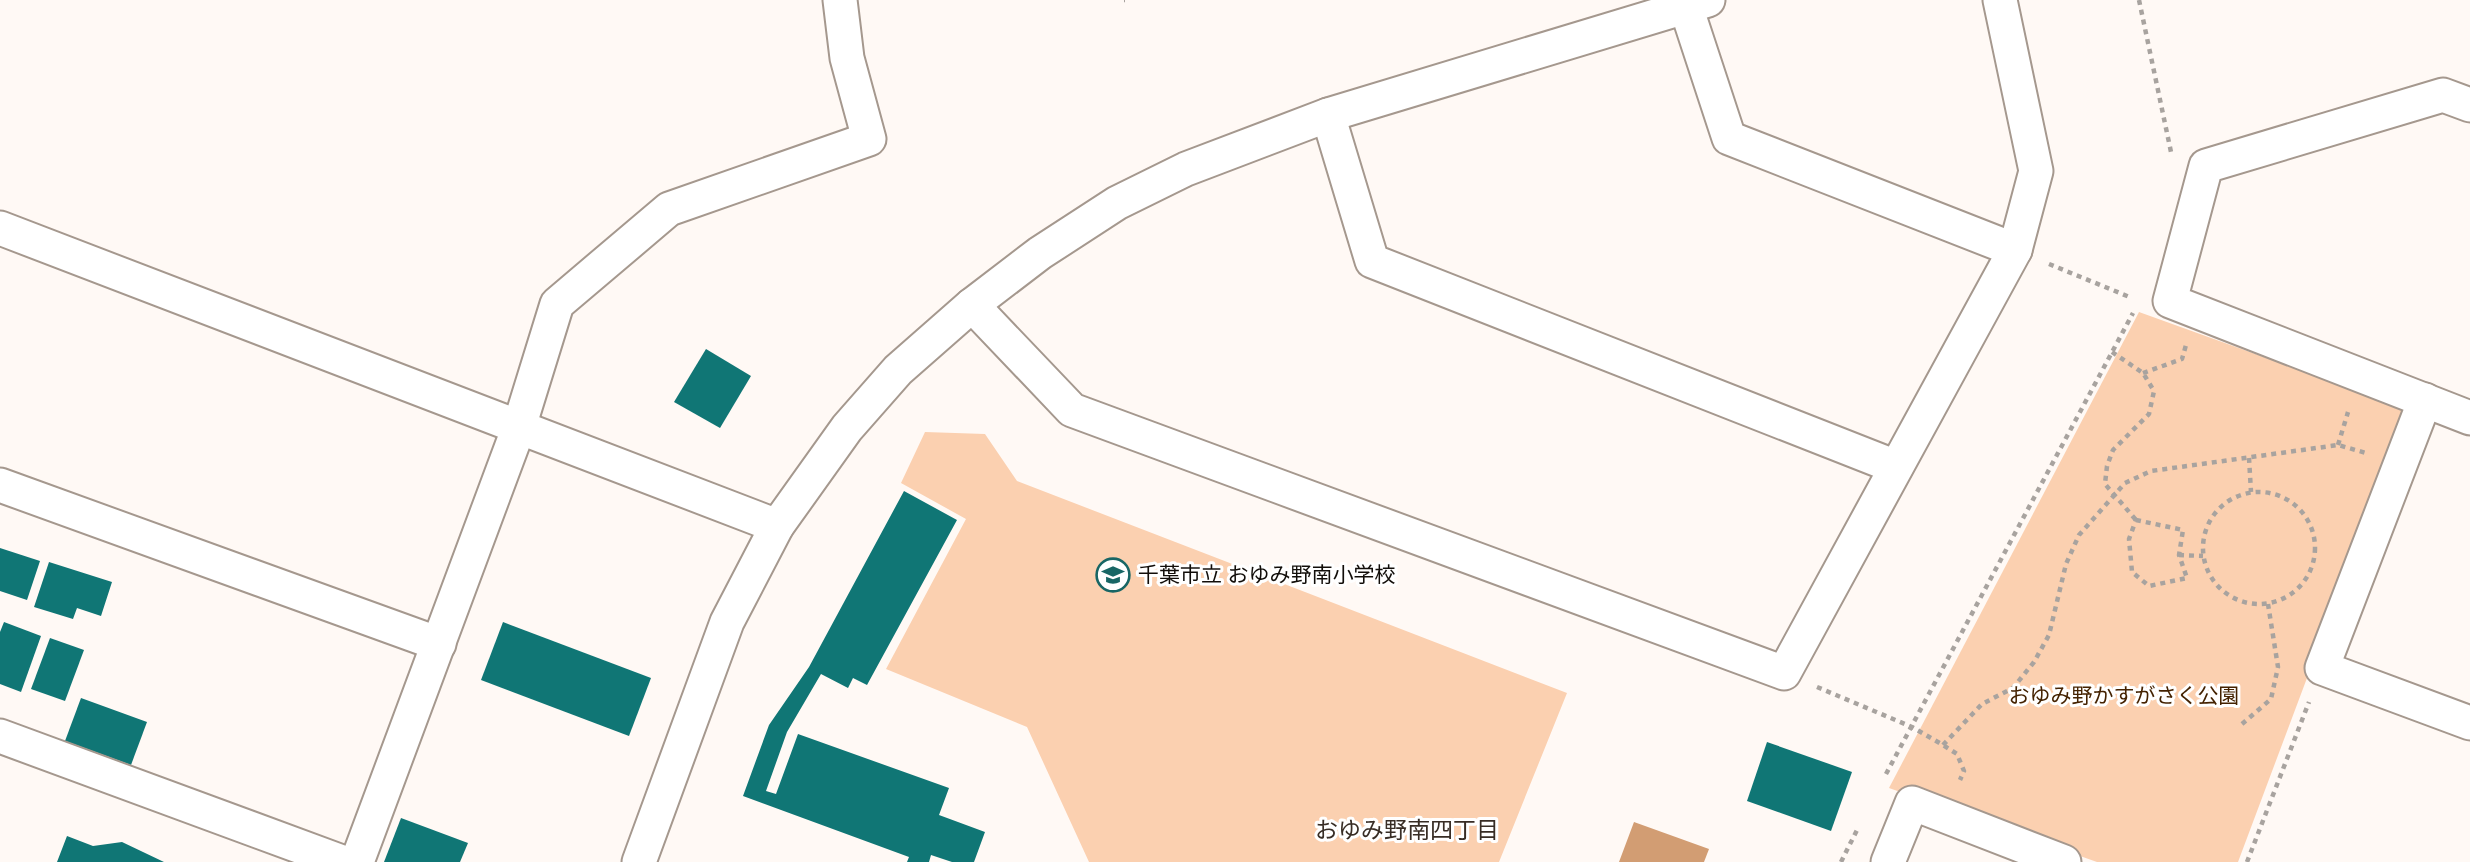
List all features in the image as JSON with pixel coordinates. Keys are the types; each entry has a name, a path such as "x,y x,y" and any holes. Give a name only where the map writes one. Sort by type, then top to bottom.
{"street":[{"path":"357,862 519,426 557,304 669,209 869,139 847,58 841,0"},
{"path":"972,305 1072,410 1784,673 2015,250 2036,171 2000,0"},
{"path":"639,862 727,622 777,526 848,428 898,370 972,305 1040,253 1116,203 1186,169 1328,116 1697,3 1729,138 2015,250"},
{"path":"2470,105 2443,95 2206,166 2170,301 2470,418"},
{"path":"1328,116 1373,261 1896,467"},
{"path":"0,228 777,526"},
{"path":"2425,400 2322,668 2470,723"},
{"path":"0,485 439,644"},
{"path":"0,736 342,862"},
{"path":"1888,862 1912,803 2064,862"}],"path":[{"path":"2139,0 2172,151 2169,165"},
{"path":"2015,250 2139,301"},
{"path":"1881,785 2134,311"},
{"path":"2143,373 2182,359 2196,311"},
{"path":"2112,352 2143,373 2154,391 2149,414 2113,450 2107,466 2105,484 2136,520 2183,530 2179,555 2187,578 2149,586 2132,572 2129,539 2136,520"},
{"path":"1943,745 1982,704 2013,688 2034,662 2049,635 2066,564 2079,535 2125,483 2151,471 2338,445 2400,464"},
{"path":"2249,458 2251,492"},
{"path":"2251,492 2267,492 2284,497 2297,506 2308,519 2314,534 2316,553 2311,571 2301,587 2286,598 2268,604 2250,604 2233,598 2219,588 2208,573 2203,556 2203,539 2208,522 2219,507 2234,497 2251,492"},
{"path":"2179,555 2203,556"},
{"path":"2242,724 2271,699 2278,667 2268,604"},
{"path":"2248,862 2322,668"},
{"path":"1784,673 1912,727 1957,754 1964,771 1948,817"},
{"path":"1841,862 1862,820"}],"green space":[{"name":"おゆみ野かすがさく公園","path":"2139,312 2408,409 2238,862 2097,862 1889,788"},
{"path":"925,432 985,434 1017,481 1567,693 1499,862 1089,862 1027,727 886,669 966,519 901,483"}],"shaded area":[{"path":"1634,822 1709,849 1704,862 1619,862"}],"building":[{"path":"706,349 751,376 720,428 674,402"},
{"path":"904,491 957,520 867,685 853,678 848,688 821,674 787,732 766,791 776,794 798,734 949,788 939,815 985,832 974,862 952,862 931,855 929,862 907,862 909,857 743,796 769,725 809,667"},
{"path":"0,548 40,561 27,600 0,591"},
{"path":"49,562 112,582 101,616 77,608 73,619 34,607"},
{"path":"4,622 41,636 21,692 0,684 0,632"},
{"path":"503,622 651,678 629,736 481,680"},
{"path":"50,638 84,650 65,701 31,689"},
{"path":"81,698 147,722 131,765 65,741"},
{"path":"1767,742 1852,772 1831,831 1747,801"},
{"path":"401,818 468,843 460,862 384,862"},
{"path":"67,836 93,846 122,842 164,862 57,862"}],"place":[{"name":"千葉市立 おゆみ野南小学校","path":"1113,575"}],"district":[{"name":"おゆみ野南四丁目","path":"1407,830"}]}
